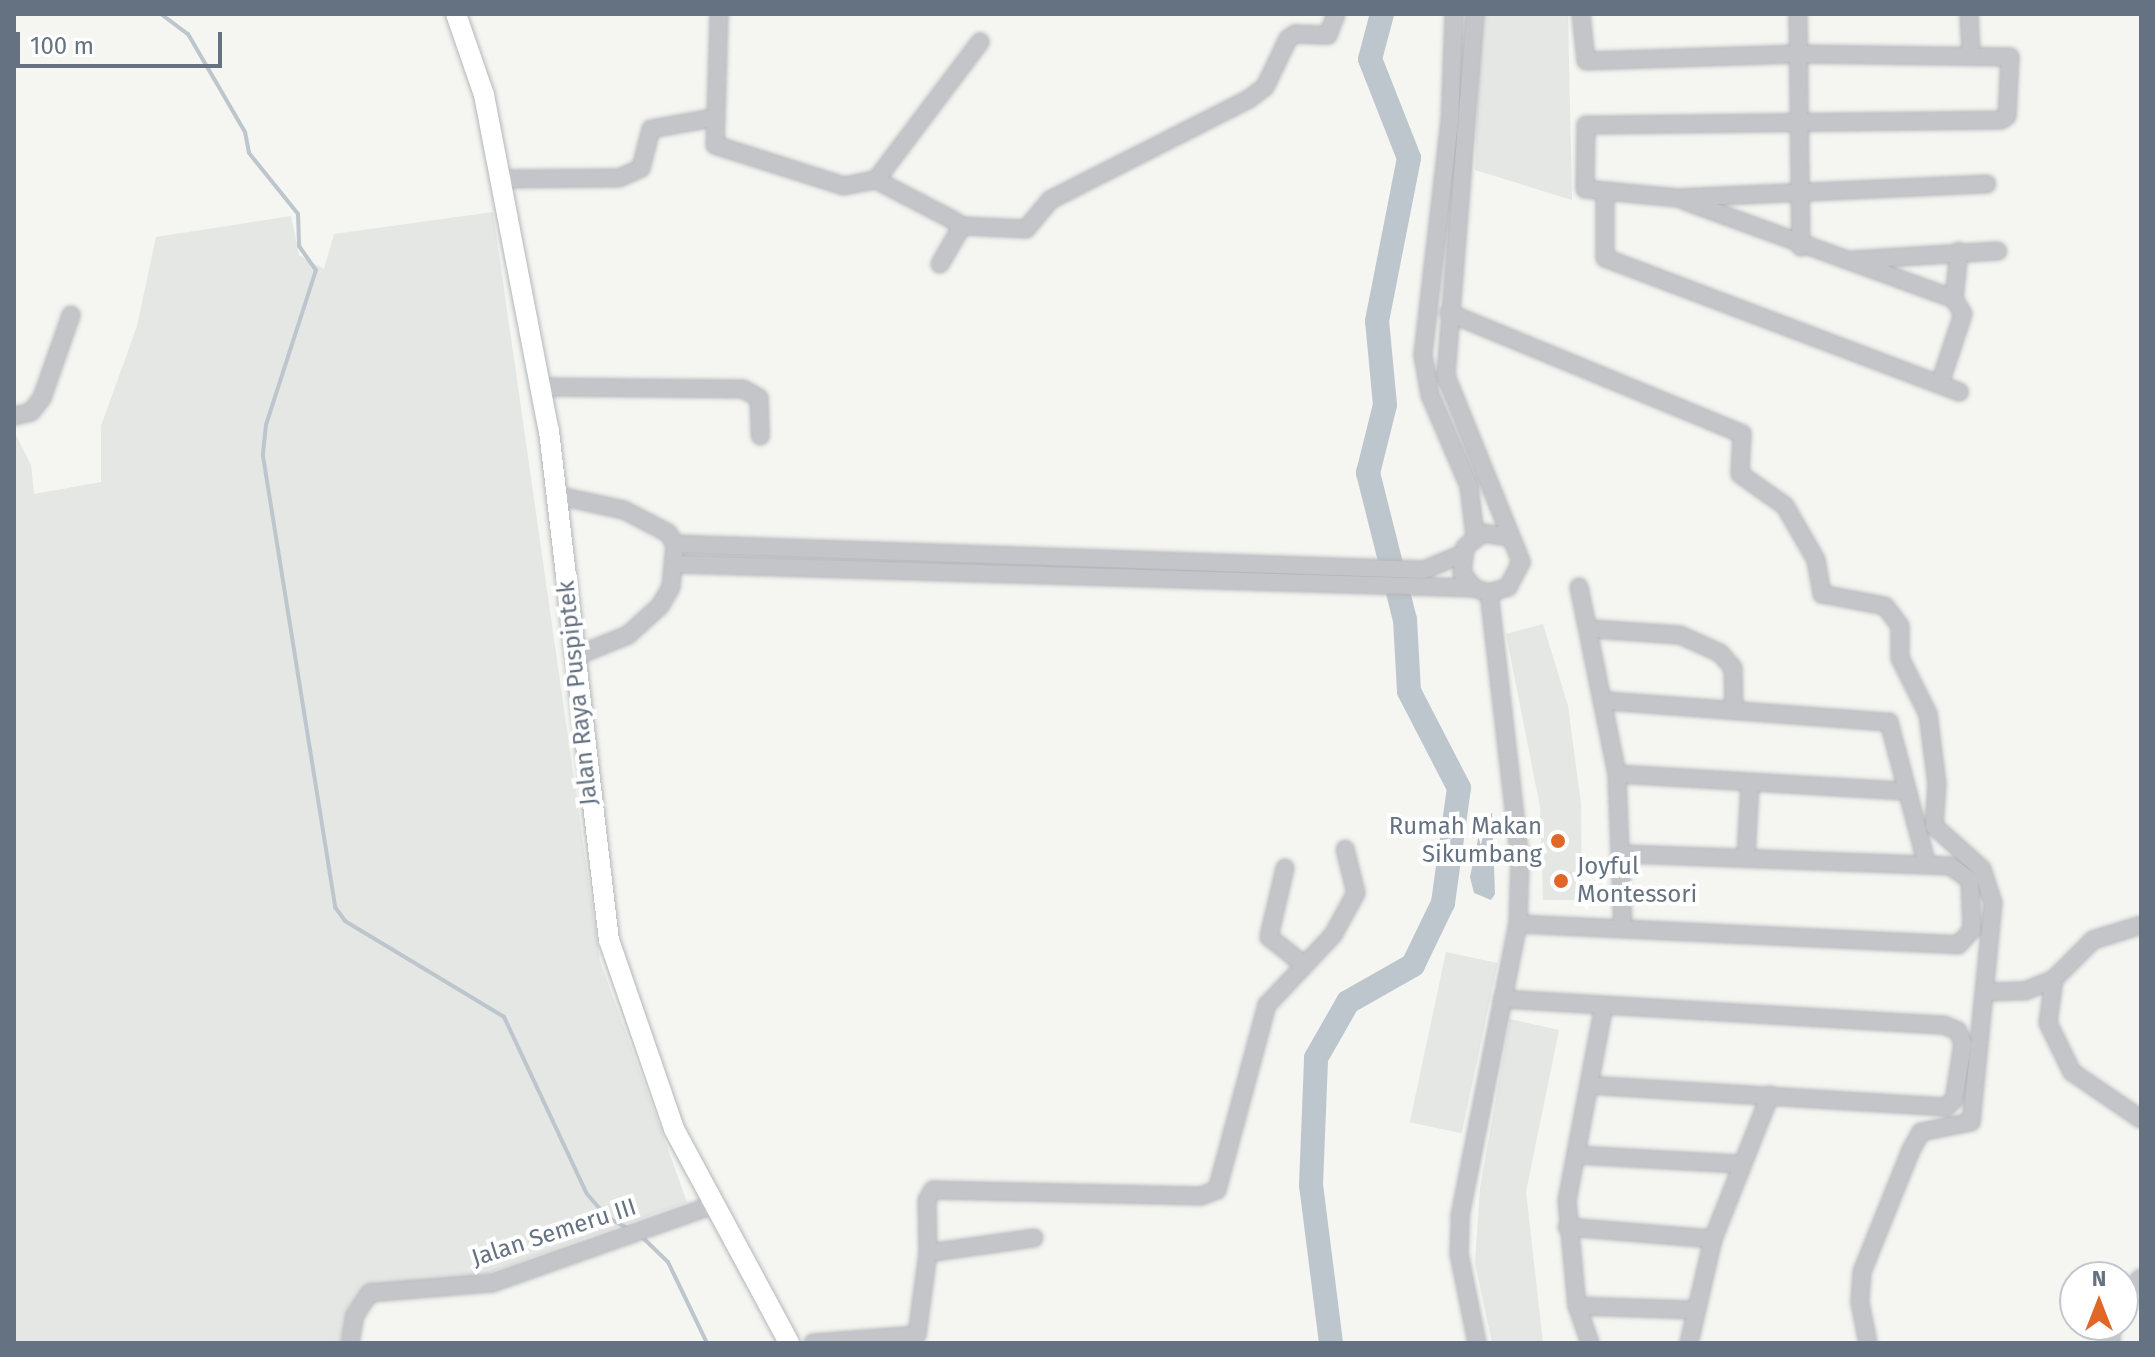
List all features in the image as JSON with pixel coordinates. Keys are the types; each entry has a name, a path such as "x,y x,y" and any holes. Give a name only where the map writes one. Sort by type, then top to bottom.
{"main road":[{"name":"Jalan Raya Puspiptek","path":"456,14 484,95 541,387 609,940 674,1129 711,1206 789,1343"}],"street":[{"path":"719,14 722,55 712,118 712,140 721,148 844,186 876,180 962,226 1026,229 1050,200 1249,99 1265,87 1288,39 1297,33 1328,35 1336,14"},
{"path":"675,544 1424,570 1462,554 1475,536 1469,486 1430,395 1423,355 1452,77 1454,14"},
{"path":"675,564 1482,590 1508,587 1520,572 1519,552 1507,537 1446,376 1449,313 1473,76 1475,14"},
{"path":"1581,14 1586,61 1799,54 2010,54 2006,118 1586,125 1584,187 1605,192 1678,198 1987,184"},
{"path":"1798,14 1804,191 1801,247"},
{"path":"1969,14 1971,52"},
{"path":"876,180 980,42"},
{"path":"1452,77 1473,76"},
{"path":"502,179 619,178 641,168 651,129 712,118"},
{"path":"1605,192 1605,258 1959,392"},
{"path":"1678,198 1801,247 1848,260 1954,299"},
{"path":"940,264 962,226"},
{"path":"1940,383 1963,314 1954,299 1959,251"},
{"path":"1848,260 1998,251"},
{"path":"1449,313 1742,434 1740,474 1785,506 1816,560 1822,594 1885,606 1900,626 1900,658 1928,714 1937,784 1934,826 1982,869 1993,903 1987,992 1971,1122 1921,1132 1874,1236 1860,1303 1868,1343"},
{"path":"14,416 31,412 42,398 71,315"},
{"path":"541,387 743,389 759,398 760,436"},
{"path":"555,495 624,510 668,533 675,544 671,587 646,620 611,643 576,656"},
{"path":"1475,536 1507,537"},
{"path":"1462,554 1462,573 1482,590 1517,791 1518,924 1460,1216 1459,1254 1477,1343"},
{"path":"1579,587 1592,629 1607,701 1617,774 1623,928"},
{"path":"1592,629 1680,635 1720,653 1733,668 1734,709"},
{"path":"1607,701 1889,722 1926,861"},
{"path":"1617,774 1905,791"},
{"path":"1746,857 1750,782"},
{"path":"813,1343 916,1339 928,1253 927,1200 936,1189 1215,1192 1241,1114 1262,1016 1277,989 1333,935 1356,893 1345,849"},
{"path":"1518,924 1963,944 1975,916 1970,880 1950,866 1926,861 1620,854"},
{"path":"1285,868 1269,937 1303,964"},
{"path":"1987,992 2025,991 2054,979 2093,940 2141,925"},
{"path":"2054,979 2048,1023 2072,1072 2141,1119"},
{"path":"1502,999 1944,1025 1962,1039 1954,1100 1946,1107 1590,1085"},
{"path":"1590,1343 1577,1306 1567,1227 1576,1155 1604,1005"},
{"path":"1689,1343 1713,1239 1738,1164 1770,1095"},
{"path":"1576,1155 1738,1164"},
{"name":"Jalan Semeru III","path":"350,1343 355,1315 370,1293 492,1283 711,1206"},
{"path":"1567,1227 1713,1239"},
{"path":"928,1253 1034,1238"},
{"path":"1577,1306 1695,1310"}],"shaded area":[{"path":"1481,14 1568,14 1572,200 1475,170"},
{"path":"493,212 600,961 687,1202 466,1281 372,1290 349,1306 340,1343 14,1343 14,431 31,465 34,494 101,482 101,426 137,326 156,237 291,216 299,255 324,269 334,234"},
{"path":"1543,624 1568,706 1581,804 1582,900 1543,900 1540,807 1506,634"},
{"path":"1492,813 1495,894 1491,900 1474,893 1470,877 1483,815"},
{"path":"1446,952 1498,963 1462,1133 1410,1122"},
{"path":"1510,1019 1559,1030 1526,1192 1543,1343 1492,1343 1475,1263 1480,1188"}],"waterway":[{"path":"161,14 188,34 245,132 249,153 298,214 299,246 316,270 266,425 263,456 335,907 345,921 504,1017 587,1194 607,1217 629,1229"},
{"path":"1331,1343 1311,1185 1316,1058 1348,1002 1413,965 1443,903 1459,788 1409,691 1405,620 1368,473 1385,405 1377,321 1409,158 1370,59 1382,14"},
{"path":"640,1235 668,1262 707,1343"}],"place":[{"name":"Rumah Makan Sikumbang","path":"1558,841"},
{"name":"Joyful Montessori","path":"1561,881"}]}
